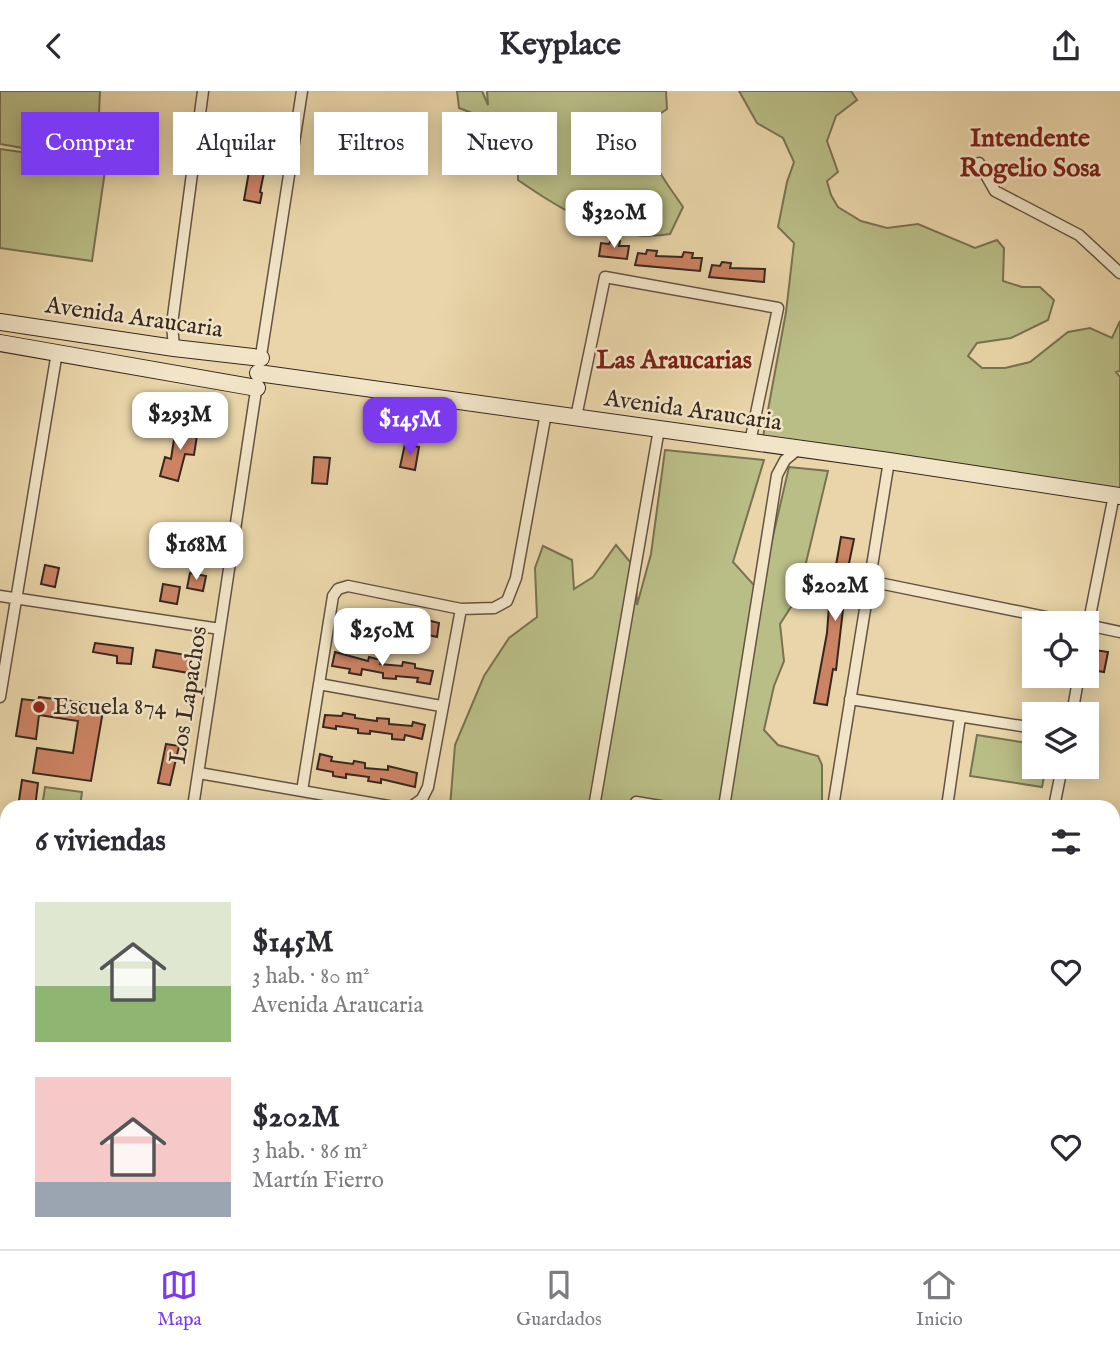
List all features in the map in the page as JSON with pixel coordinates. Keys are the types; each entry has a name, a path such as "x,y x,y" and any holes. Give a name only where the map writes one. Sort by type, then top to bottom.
{"main road":[{"name":"Avenida Araucaria","path":"0,322 174,348 259,373"},
{"name":"Avenida Araucaria","path":"0,343 57,352 259,373 889,461 1117,496"}],"street":[{"path":"174,348 172,324 203,91"},
{"name":"Los Lapachos","path":"195,800 302,91"},
{"path":"979,163 995,191 1079,235 1120,273"},
{"path":"576,417 605,277 778,308 750,442"},
{"path":"0,697 57,352"},
{"path":"302,791 318,684 334,596 338,589 348,586 461,609 494,608 507,601 516,578 546,413"},
{"path":"595,800 659,429"},
{"path":"725,800 777,475 785,460 797,450"},
{"path":"833,800 889,461"},
{"path":"1091,611 1117,496"},
{"path":"869,581 1022,612"},
{"path":"0,596 220,629"},
{"path":"421,800 428,787 461,609"},
{"path":"1099,629 1120,632"},
{"path":"318,684 441,706"},
{"path":"850,699 1022,727"},
{"path":"948,800 960,717"},
{"path":"199,773 354,800"},
{"path":"1055,800 1060,779"}],"green space":[{"path":"0,91 100,91 99,112 21,112 21,148 0,144"},
{"path":"457,91 482,91 488,105 487,91 666,91 667,109 661,113 571,112 571,175 661,174 683,207 670,234 630,234 590,222 518,180 518,175 557,175 557,112 469,112 459,108"},
{"path":"739,91 851,91 857,100 836,116 827,141 838,172 827,181 838,207 861,221 887,228 918,224 975,248 997,240 1004,248 1003,281 1022,287 1040,287 1054,300 1048,320 1011,338 977,343 968,356 982,368 1005,368 1030,362 1068,332 1090,328 1112,338 1120,321 1120,371 1116,372 1120,377 1120,490 763,437 786,312 794,243 778,227 794,162 783,138 757,123"},
{"path":"0,149 21,152 21,175 104,175 92,261 0,248"},
{"path":"665,450 764,460 733,562 760,592 789,467 828,471 798,596 780,624 784,661 774,686 764,730 778,745 818,756 822,765 822,800 451,800 455,745 484,676 509,638 537,617 535,568 543,546 572,560 574,589 593,577 616,545 636,569 637,605 651,554"},
{"path":"977,735 1022,742 1022,779 1044,779 1042,787 970,776"},
{"path":"45,787 82,792 81,800 43,800"}],"building":[{"path":"248,175 264,175 260,203 244,200"},
{"path":"611,240 620,241 619,246 629,246 627,259 599,256 601,243 609,244"},
{"path":"647,250 657,251 656,256 682,257 684,252 693,253 692,258 702,258 700,271 635,265 638,253 646,254"},
{"path":"722,262 731,263 730,268 765,269 764,282 709,277 712,265 720,266"},
{"path":"155,395 172,398 167,421 150,418"},
{"path":"176,426 198,429 194,455 185,454 178,481 160,476 165,457 171,459"},
{"path":"405,444 419,447 415,470 400,467"},
{"path":"314,457 330,458 327,484 312,483"},
{"path":"841,537 854,539 847,573 851,574 847,602 844,601 836,670 833,669 827,705 814,703 827,633 829,606 833,606"},
{"path":"45,565 59,568 55,587 41,584"},
{"path":"190,573 206,576 203,591 187,588"},
{"path":"163,584 180,587 177,604 160,601"},
{"path":"358,610 371,612 370,617 392,619 393,616 405,618 404,621 426,624 427,620 439,623 437,637 420,633 420,637 408,635 408,631 386,627 385,631 351,623 351,627 338,625 341,611 358,614"},
{"path":"95,643 133,648 131,664 117,663 117,656 93,652"},
{"path":"156,650 192,656 189,673 153,667"},
{"path":"1099,651 1108,652 1104,672 1099,671"},
{"path":"335,652 368,661 369,657 381,660 380,664 415,664 415,668 433,671 430,684 417,682 418,678 383,678 383,673 362,669 361,675 349,673 350,669 332,666"},
{"path":"39,697 104,705 91,781 33,773 37,748 73,753 78,721 39,715 36,739 16,736 22,699 38,701"},
{"path":"343,713 355,715 355,718 377,721 377,718 389,719 389,724 412,726 413,722 425,725 422,739 405,735 404,740 392,739 392,734 370,731 370,734 358,733 358,729 323,727 325,715 342,716"},
{"path":"166,744 179,746 170,785 158,783"},
{"path":"320,754 332,757 331,761 365,763 365,768 388,770 388,766 417,773 415,787 381,779 381,783 368,781 369,777 346,774 346,778 333,776 333,772 317,769"},
{"path":"22,780 38,783 36,800 19,800"}],"place":[{"name":"Escuela 874","path":"39,707"}],"district":[{"name":"Intendente Rogelio Sosa","path":"1030,152"},
{"name":"Las Araucarias","path":"674,360"}]}
